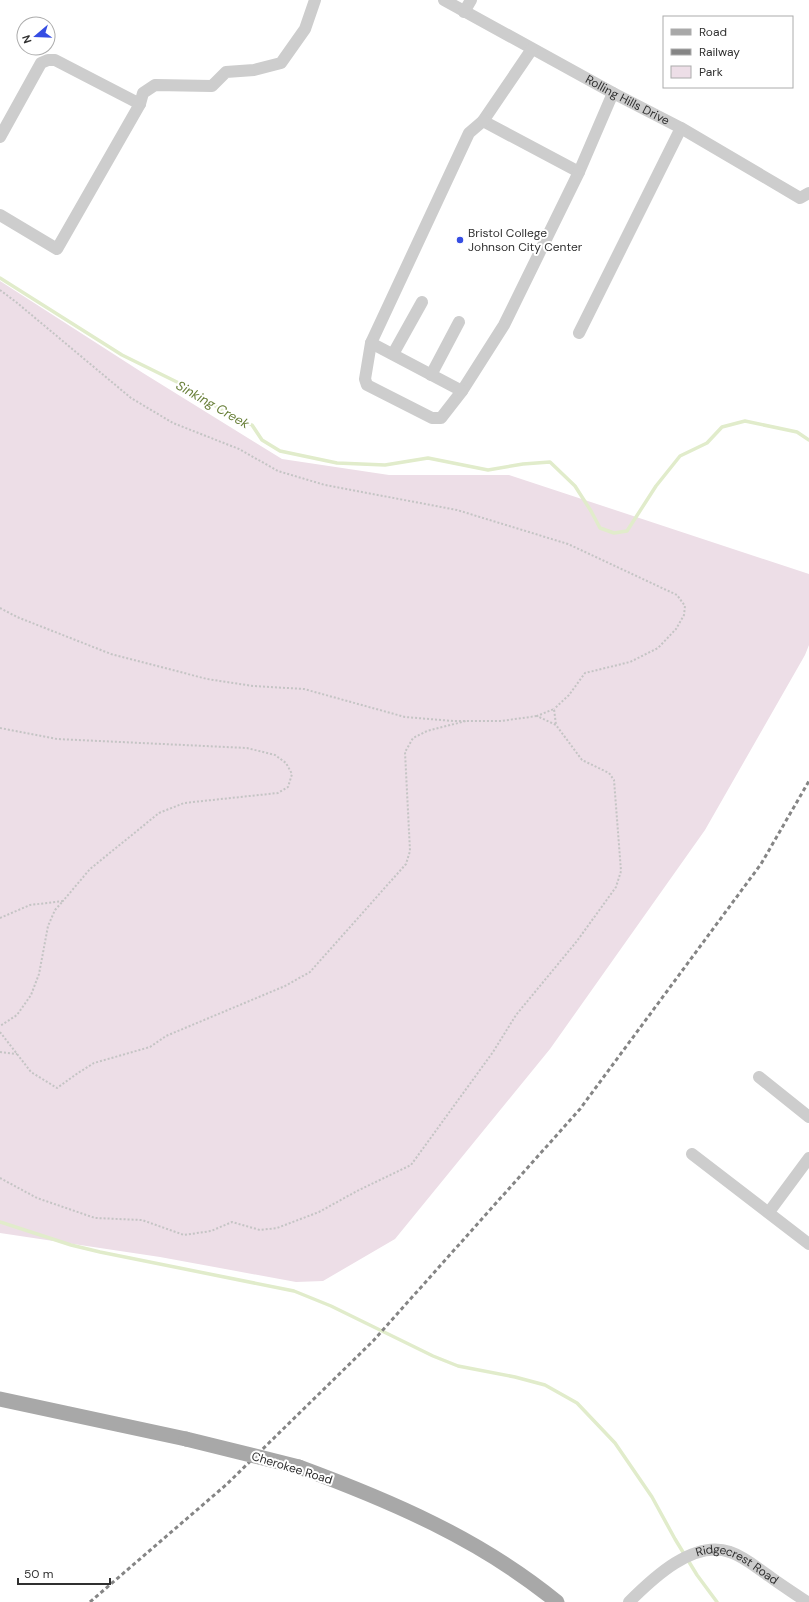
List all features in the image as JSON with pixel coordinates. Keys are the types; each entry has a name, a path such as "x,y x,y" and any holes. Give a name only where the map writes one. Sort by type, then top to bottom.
{"main road":[{"name":"Cherokee Road","path":"0,1399 186,1440 299,1467 358,1489 441,1527 513,1568 557,1602"}],"street":[{"path":"0,215 57,249 140,104 143,93 155,85 212,86 226,72 254,70 281,63 305,29 315,0"},
{"name":"Rolling Hills Drive","path":"444,0 613,93 681,128 800,198 809,193"},
{"path":"464,12 471,0"},
{"path":"532,48 483,121 469,133 371,343 365,379 367,385 432,418 441,418 462,391 504,325 579,172 613,93"},
{"path":"0,137 40,63 48,60 55,60 140,104"},
{"path":"483,121 579,172"},
{"path":"579,333 681,128"},
{"path":"393,354 422,302"},
{"path":"431,375 459,322"},
{"path":"371,343 462,391"},
{"path":"759,1077 809,1117"},
{"path":"692,1154 809,1244"},
{"path":"769,1212 809,1158"},
{"name":"Ridgecrest Road","path":"629,1602 651,1582 672,1566 693,1554 717,1549 731,1552 745,1559 807,1602"}],"path":[{"path":"0,290 131,398 173,423 239,449 278,471 325,485 457,510 568,544 677,595 685,606 684,616 676,629 658,648 630,662 585,673 569,695 554,709 538,716 501,721 466,721 405,717 304,689 253,686 207,680 111,654 17,617 0,608"},
{"path":"554,709 556,725"},
{"path":"0,1178 37,1198 95,1218 142,1220 184,1235 211,1230 232,1222 260,1230 277,1228 319,1212 357,1191 411,1165 493,1052 516,1015 577,940 616,887 621,871 614,780 609,773 582,760 556,725 538,716"},
{"path":"0,1032 31,1072 58,1088 94,1063 150,1047 166,1036 285,986 310,972 406,864 410,851 405,752 413,738 427,731 466,721"},
{"path":"0,728 57,739 247,748 275,755 286,763 292,774 288,787 278,793 184,803 159,813 90,869 56,910 48,926 39,974 32,995 17,1015 0,1026"},
{"path":"0,918 30,906 63,901"},
{"path":"0,1052 17,1054"}],"green space":[{"path":"0,281 143,373 282,459 389,475 509,475 809,574 809,645 805,655 705,830 550,1049 395,1239 323,1281 296,1282 160,1257 0,1233"}],"waterway":[{"name":"Sinking Creek","path":"0,278 122,355 183,385 231,416 252,425 262,440 280,451 337,463 385,465 428,458 488,470 523,464 550,462 575,486 600,528 614,533 627,531 656,486 680,456 707,443 722,427 745,421 797,432 809,440"},
{"path":"0,1222 71,1245 100,1252 294,1291 331,1306 433,1356 458,1366 515,1377 545,1385 577,1403 615,1443 652,1497 697,1575 717,1602"}],"railway":[{"path":"90,1602 227,1484 373,1341 580,1109 761,864 809,781"}],"place":[{"name":"Bristol College Johnson City Center","path":"460,240"}]}
